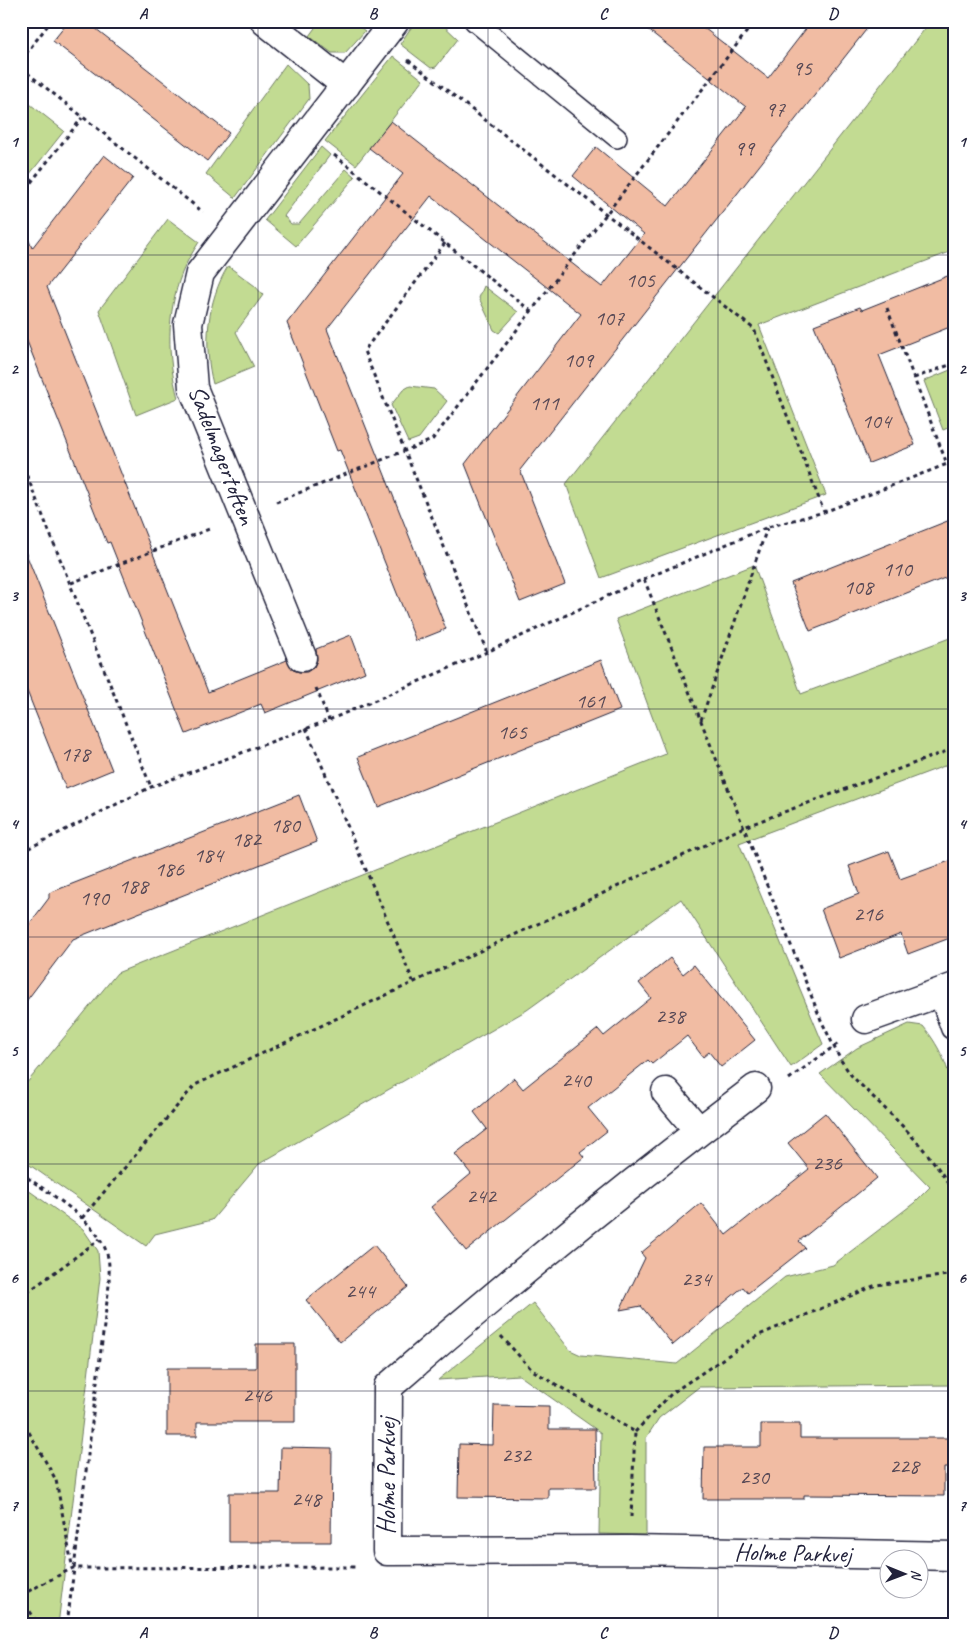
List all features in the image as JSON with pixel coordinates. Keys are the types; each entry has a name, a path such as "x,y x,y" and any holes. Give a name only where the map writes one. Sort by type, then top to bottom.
{"street":[{"path":"265,21 346,85"},
{"name":"Sadelmagertoften","path":"302,657 193,388 188,324 200,274 388,30"},
{"path":"866,1019 946,990"},
{"name":"Holme Parkvej","path":"756,1088 699,1131 476,1310 388,1387 387,1551 630,1550 955,1556"},
{"path":"666,1092 699,1131"}],"lane":[{"path":"474,21 617,138"},
{"path":"946,990 951,1030"}],"path":[{"path":"21,60 51,21"},
{"path":"71,583 432,440 754,21"},
{"path":"388,30 606,214 754,329 824,512"},
{"path":"21,68 82,118 231,233"},
{"path":"21,195 82,118"},
{"path":"308,134 531,312"},
{"path":"445,243 364,351 487,652"},
{"path":"887,308 947,464"},
{"path":"914,378 955,363"},
{"path":"21,461 151,787"},
{"path":"21,852 151,787 306,728 487,652 644,579 768,527 824,512 955,461"},
{"path":"701,721 768,527"},
{"path":"644,579 833,1045 851,1075 931,1159 948,1182 955,1197"},
{"path":"306,728 412,981"},
{"path":"82,1218 195,1085 412,981 744,828 955,748"},
{"path":"756,1088 764,1098 833,1045 870,1029 866,1019"},
{"path":"21,1173 82,1218 100,1239 107,1254 109,1285 67,1625"},
{"path":"21,1297 100,1239"},
{"path":"630,1550 635,1432 672,1393 757,1336 876,1285 955,1274"},
{"path":"476,1310 532,1370 635,1432"},
{"path":"21,1418 56,1480 73,1568"},
{"path":"39,1625 21,1596 73,1568 366,1567 387,1551"}],"green space":[{"path":"320,21 352,21 365,31 345,53 332,53 309,36"},
{"path":"420,21 439,21 458,39 436,67 431,68 400,44 410,29"},
{"path":"931,21 955,21 955,250 759,325 826,495 601,578 566,484"},
{"path":"393,56 423,80 356,165 325,141"},
{"path":"286,64 308,85 309,99 235,198 206,174"},
{"path":"21,97 64,131 21,185"},
{"path":"321,147 330,155 284,216 291,224 299,224 346,169 355,177 296,246 265,220"},
{"path":"168,219 199,242 182,273 173,304 170,351 178,398 136,415 99,310"},
{"path":"228,266 255,286 263,295 236,332 254,367 213,384 208,354 211,308 215,294"},
{"path":"484,286 518,312 499,333 494,330 479,298"},
{"path":"955,368 955,425 943,430 924,381"},
{"path":"410,386 434,389 447,401 419,438 408,442 391,405 403,390"},
{"path":"754,565 801,694 955,636 955,762 739,843 823,1044 791,1067 681,899 527,1010 259,1164 212,1220 155,1234 146,1246 21,1159 21,1090 117,973 666,754 616,619"},
{"path":"909,1024 923,1026 930,1035 945,1062 955,1102 955,1385 699,1387 659,1418 646,1438 646,1535 599,1534 601,1433 519,1375 438,1380 533,1303 570,1350 581,1355 677,1364 785,1277 833,1265 914,1203 930,1187 820,1074 857,1048"},
{"path":"21,1185 83,1229 98,1251 100,1278 58,1625 21,1625"}],"building":[{"path":"69,21 86,21 229,133 207,161 53,41"},
{"path":"637,21 695,21 768,78 812,21 873,21 520,470 565,584 520,602 465,464 581,314 431,196 327,329 446,629 416,641 340,450 337,451 287,323 403,174 369,148 391,121 602,287 644,234 573,176 596,147 668,206 746,107"},
{"path":"104,155 133,178 47,287 208,692 287,660 293,670 307,672 314,667 317,660 316,649 351,635 365,672 265,713 261,704 186,734 110,542 107,543 21,326 21,226 23,226 32,248"},
{"path":"955,273 955,325 879,355 915,445 869,463 814,325 860,307 862,310"},
{"path":"955,518 955,574 810,631 791,583"},
{"path":"21,546 23,546 112,770 66,789 21,676"},
{"path":"601,660 620,710 378,807 358,757"},
{"path":"299,795 317,842 73,939 21,1008 21,935 49,898 49,893"},
{"path":"889,851 900,879 955,859 955,936 908,954 901,934 839,958 821,909 859,894 849,866"},
{"path":"670,958 683,974 694,965 755,1040 721,1067 709,1052 703,1057 687,1036 652,1064 648,1060 588,1108 607,1131 580,1152 584,1157 466,1251 431,1207 471,1174 455,1154 487,1129 474,1112 514,1078 523,1089 598,1029 604,1036 651,998 639,983"},
{"path":"825,1113 877,1178 799,1241 805,1248 748,1293 743,1287 673,1345 641,1306 620,1310 645,1258 641,1253 701,1203 726,1235 809,1169 788,1143"},
{"path":"374,1245 408,1287 340,1342 306,1300"},
{"path":"256,1344 295,1344 295,1422 197,1422 197,1436 167,1436 167,1368 256,1368"},
{"path":"494,1405 549,1406 549,1429 595,1429 596,1488 548,1488 548,1498 458,1497 459,1444 493,1445"},
{"path":"761,1424 800,1424 800,1438 955,1438 955,1467 944,1467 944,1496 804,1495 804,1499 703,1499 704,1447 761,1447"},
{"path":"281,1447 332,1448 331,1542 229,1542 229,1493 280,1493"}]}
